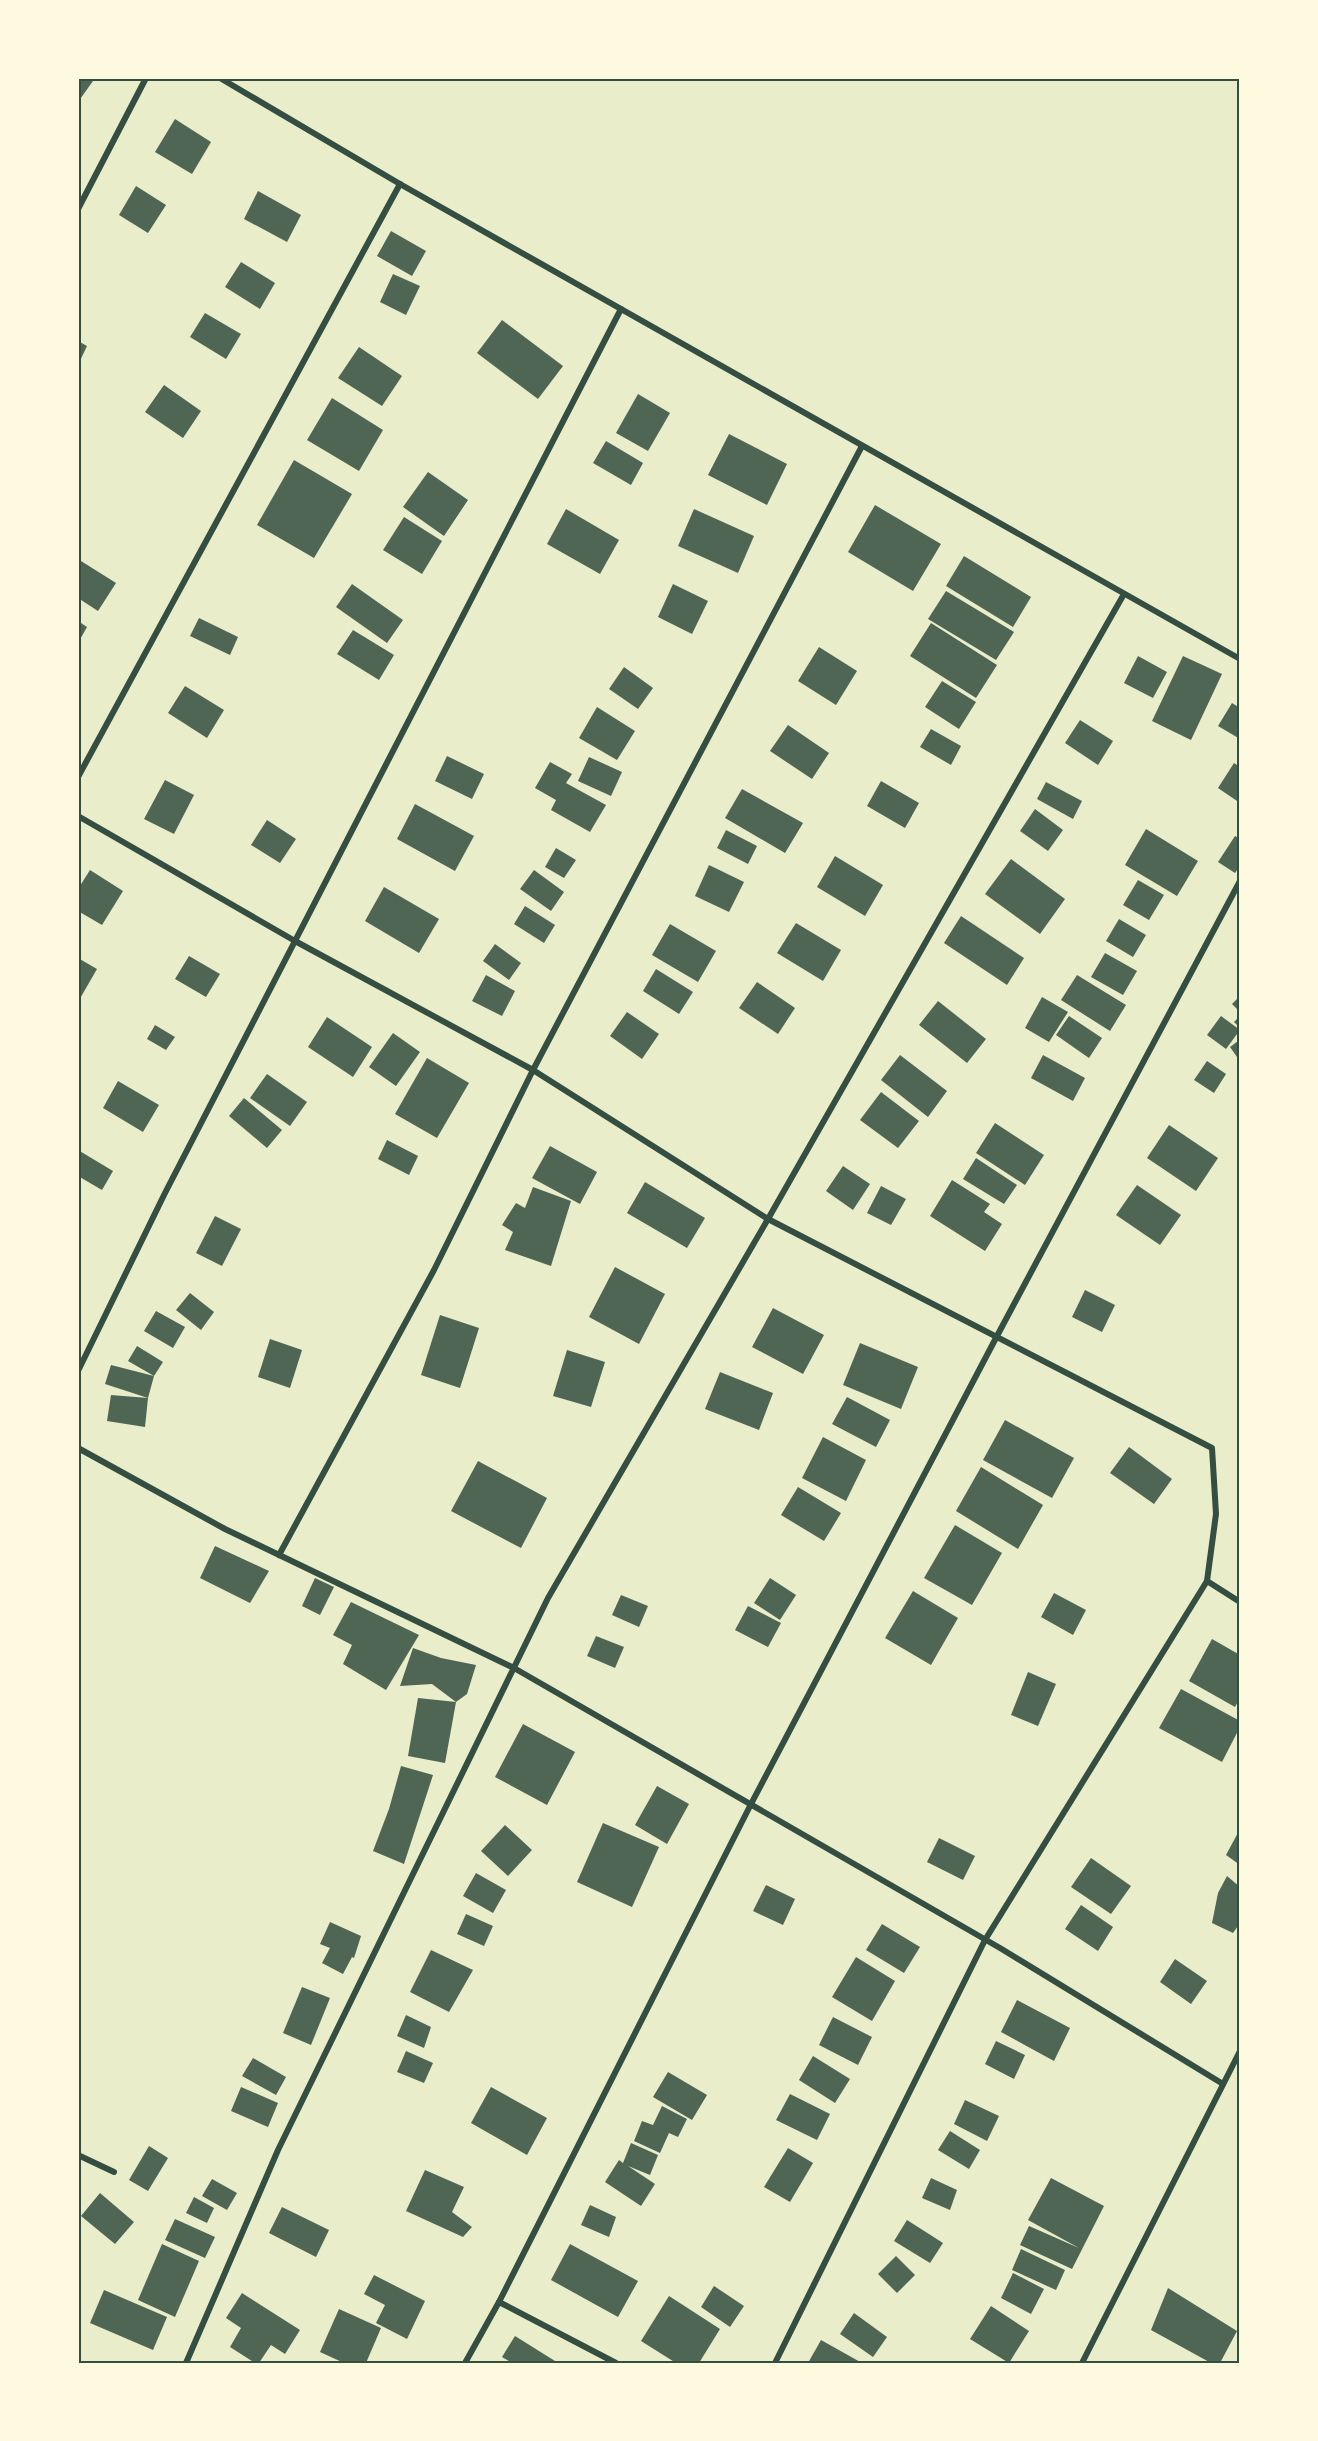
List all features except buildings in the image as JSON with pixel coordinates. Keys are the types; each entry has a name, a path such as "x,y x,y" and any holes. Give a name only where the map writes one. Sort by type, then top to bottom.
{"street":[{"path":"78,209 146,78"},
{"path":"220,78 400,184 1240,659"},
{"path":"78,777 400,184"},
{"path":"78,1371 165,1193 621,309"},
{"path":"279,1555 434,1270 533,1070 862,446"},
{"path":"186,2363 278,2150 554,1587 768,1219 1124,594"},
{"path":"78,816 295,941 533,1070 768,1219 997,1335 1212,1448 1216,1514 1207,1581 985,1940 775,2363"},
{"path":"465,2363 499,2302 750,1806 997,1335 1240,881"},
{"path":"78,1448 225,1529 514,1668 985,1940 1223,2084"},
{"path":"1207,1581 1240,1602"},
{"path":"1082,2363 1240,2051"},
{"path":"78,2155 114,2172"},
{"path":"499,2302 616,2363"}]}
